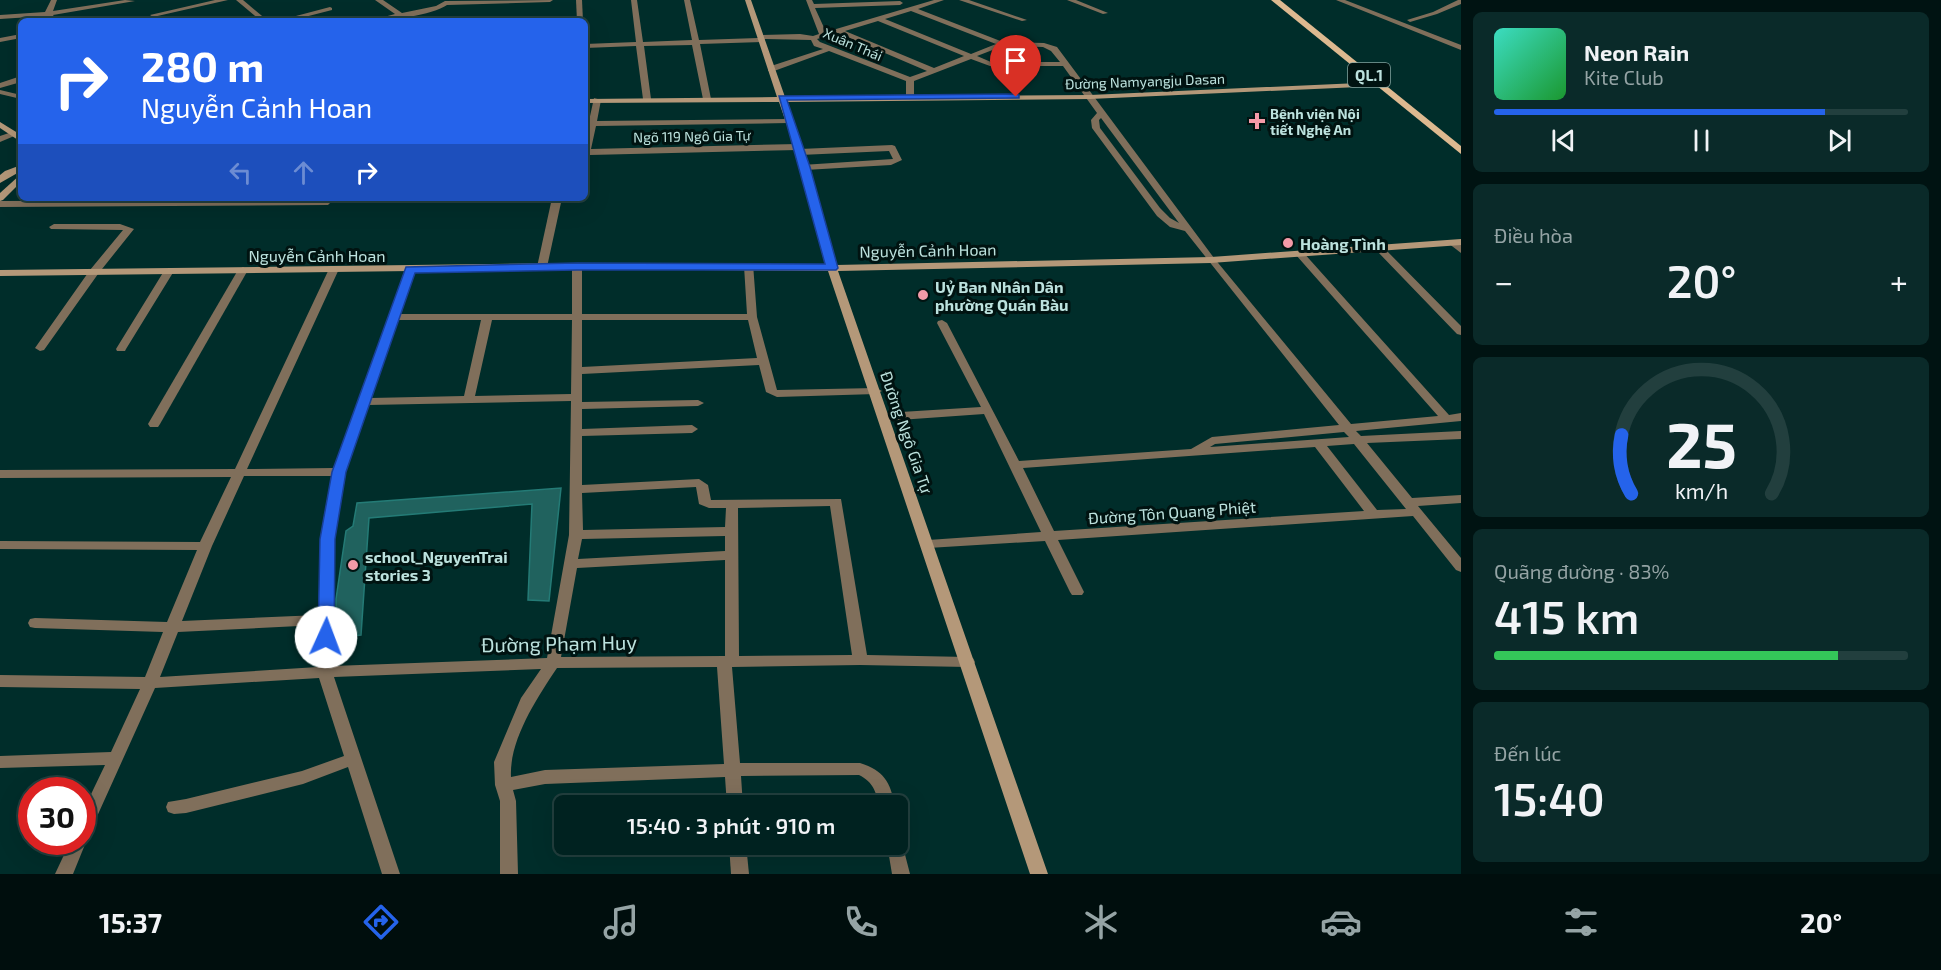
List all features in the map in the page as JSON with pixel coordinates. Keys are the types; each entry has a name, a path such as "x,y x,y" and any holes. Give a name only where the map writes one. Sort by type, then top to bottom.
{"main road":[{"name":"QL.1","path":"1275,0 1340,46 1461,140"},
{"name":"QL.1","path":"1288,0 1381,84 1461,151"}],"street":[{"path":"48,14 54,0"},
{"path":"0,17 225,0"},
{"path":"239,0 261,18"},
{"path":"378,0 401,15"},
{"path":"386,18 438,8 444,5 445,1 550,0"},
{"path":"579,0 580,18"},
{"path":"634,0 647,99"},
{"path":"687,0 707,99"},
{"name":"Đường Ngô Gia Tự","path":"748,0 805,167 832,268 885,417 1039,874"},
{"name":"Xuân Thái","path":"910,80 817,44 813,38 941,0"},
{"path":"962,0 1024,20"},
{"path":"1070,0 1105,13"},
{"path":"1339,0 1461,48"},
{"path":"1361,1 1461,40"},
{"path":"1410,20 1435,13 1461,1"},
{"path":"823,34 810,3 900,3"},
{"path":"140,7 156,18"},
{"path":"292,18 330,9"},
{"path":"912,9 1002,44 1044,45 1053,49 1211,260 1461,567"},
{"path":"48,14 52,18"},
{"path":"879,19 990,64 1065,64"},
{"path":"837,30 935,71"},
{"path":"588,46 800,36 813,38"},
{"path":"0,40 18,37"},
{"path":"910,97 910,80 1002,44"},
{"path":"771,69 829,49"},
{"path":"0,86 18,80"},
{"name":"Đường Namyangju Dasan","path":"588,100 1088,96 1295,90 1381,84"},
{"path":"0,92 18,96"},
{"path":"588,147 597,100"},
{"path":"1101,114 1095,120 1096,128 1110,147 1166,220 1175,226 1187,229"},
{"path":"593,124 789,121"},
{"path":"0,124 18,137"},
{"path":"0,139 18,137"},
{"path":"1097,148 1125,147"},
{"name":"Ngõ 119 Ngô Gia Tự","path":"588,156 892,148 898,160 805,167"},
{"path":"0,180 8,173 18,169"},
{"path":"0,198 18,180"},
{"path":"0,204 230,201 325,203"},
{"path":"542,267 556,201"},
{"path":"40,348 94,272 129,228 54,226"},
{"name":"Nguyễn Cảnh Hoan","path":"0,273 410,270 577,266 832,268 1211,260 1458,245"},
{"path":"1380,249 1461,332"},
{"path":"1299,253 1448,419"},
{"path":"509,874 508,801 503,785 502,762 529,698 553,663 576,535 577,266"},
{"path":"749,266 752,317 774,394 876,391"},
{"path":"96,802 150,683 205,546 334,269"},
{"path":"154,424 243,270"},
{"path":"391,874 325,672 328,539 339,472 410,270"},
{"path":"121,349 169,271"},
{"path":"394,316 752,317"},
{"path":"469,399 487,316"},
{"path":"942,323 1017,465 1049,537 1077,592"},
{"path":"576,371 765,361"},
{"path":"364,402 469,399 698,403"},
{"path":"885,417 988,410"},
{"path":"1191,453 1212,441 1461,417"},
{"path":"576,433 692,429"},
{"path":"1017,465 1359,440 1461,435"},
{"path":"1318,443 1374,515"},
{"path":"0,474 339,472"},
{"path":"576,489 699,483 702,485 705,502 832,501 837,504 860,660"},
{"name":"Đường Tôn Quang Phiệt","path":"928,544 1374,515 1461,500"},
{"path":"732,503 733,555 728,662 734,795"},
{"path":"576,535 733,531"},
{"path":"0,545 205,546"},
{"path":"570,564 733,555"},
{"path":"35,623 172,627 327,620"},
{"name":"Đường Phạm Huy","path":"0,681 150,683 325,672 553,663 860,660 968,662"},
{"path":"0,762 116,758"},
{"path":"174,807 303,777 353,759"},
{"path":"503,785 545,777 732,770 860,770 879,779 884,795"},
{"path":"64,874 72,855"},
{"path":"739,855 740,874"},
{"path":"897,855 901,874"}],"building":[{"name":"school_NguyenTrai stories 3","path":"561,488 549,601 528,600 532,504 369,518 361,635 336,638 336,599 346,531 353,526 357,503"}],"place":[{"name":"Bệnh viện Nội tiết Nghệ An","path":"1257,121"},
{"name":"Hoàng Tình","path":"1288,243"},
{"name":"Uỷ Ban Nhân Dân phường Quán Bàu","path":"923,295"},
{"name":"school_NguyenTrai stories 3","path":"353,565"}],"route":[{"path":"326,637 328,539 339,472 410,270 577,266 832,268 805,167 782,98 1016,97"}]}
